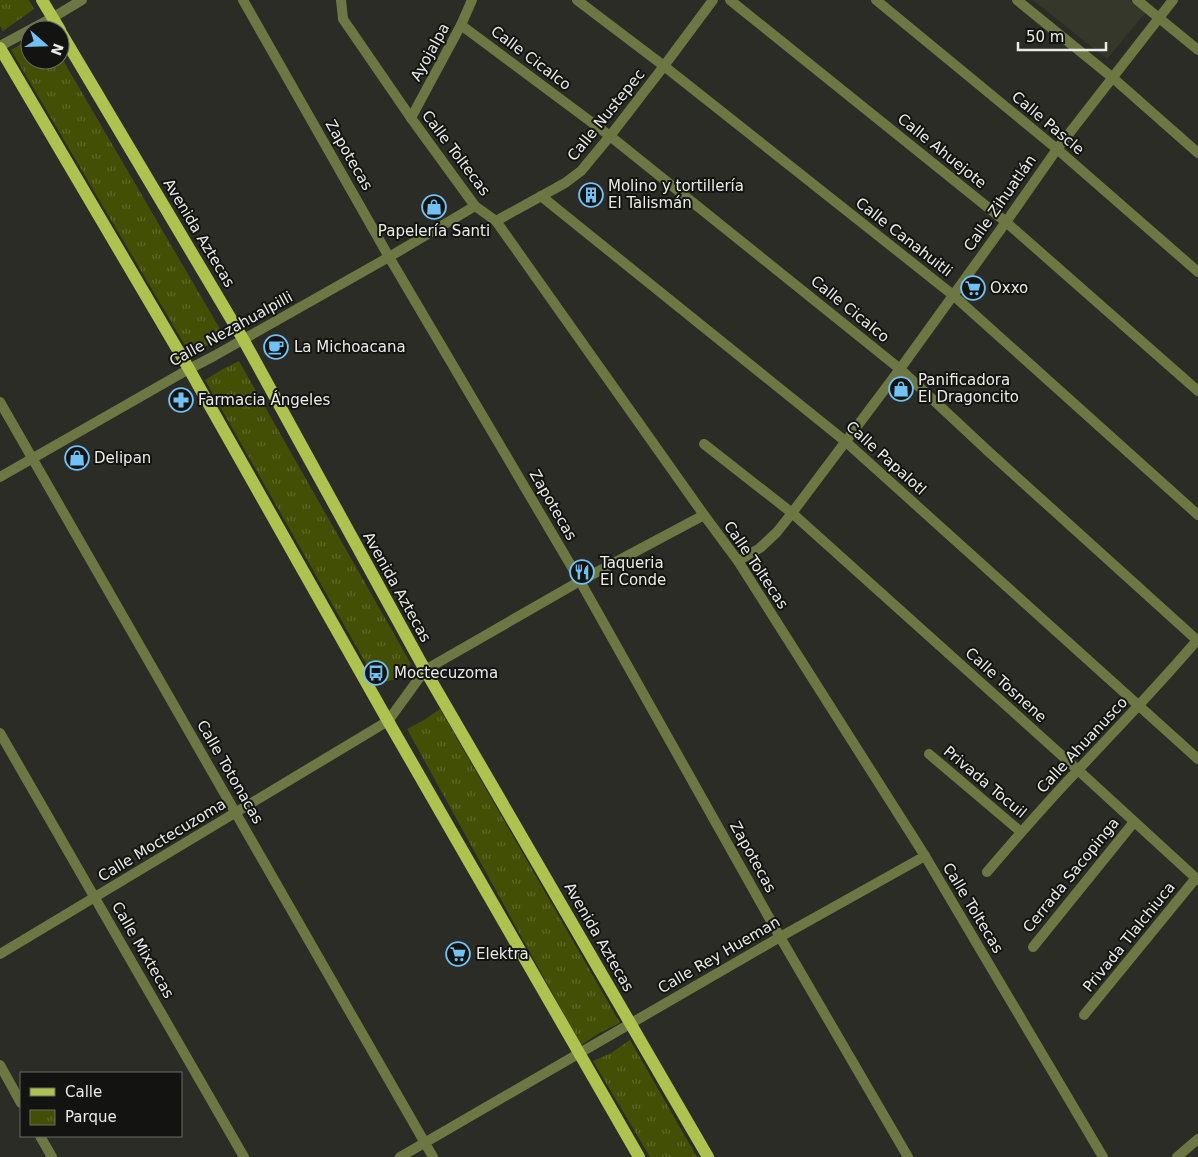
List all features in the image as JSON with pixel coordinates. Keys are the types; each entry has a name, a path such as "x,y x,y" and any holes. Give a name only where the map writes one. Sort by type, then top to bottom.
{"main road":[{"name":"Avenida Aztecas","path":"42,0 52,18"},
{"path":"0,47 188,369 639,1157"},
{"name":"Avenida Aztecas","path":"70,47 244,339 424,670 708,1157"}],"street":[{"path":"0,47 82,0"},
{"name":"Zapotecas","path":"243,0 389,256 580,581 780,936 908,1157"},
{"name":"Calle Toltecas","path":"340,0 343,18 411,118 475,206 496,221 738,561 926,856 1104,1157"},
{"name":"Ayojalpa","path":"411,118 461,25 472,0"},
{"name":"Calle Canahuitli","path":"577,0 664,66 953,295 1198,515"},
{"name":"Calle Nustepec","path":"496,221 565,183 580,172 610,136 713,0"},
{"name":"Calle Ahuejote","path":"730,0 1006,222 1198,391"},
{"name":"Calle Pascle","path":"876,0 1057,149 1198,272"},
{"path":"1017,0 1112,78 1198,153"},
{"path":"1137,0 1198,50"},
{"name":"Calle Zihuatlán","path":"738,561 760,548 777,532 792,513 900,369 1057,149 1174,0"},
{"name":"Calle Cicalco","path":"461,25 610,136 900,369 989,452 1198,640"},
{"name":"Calle Papalotl","path":"541,196 846,441 1198,759"},
{"name":"Calle Nezahualpilli","path":"0,477 475,206"},
{"name":"Calle Totonacas","path":"0,402 433,1157"},
{"name":"Calle Tosnene","path":"704,444 792,513 1197,879"},
{"path":"424,670 580,581 704,515"},
{"name":"Calle Ahuanusco","path":"987,872 1021,832 1198,640"},
{"name":"Calle Moctecuzoma","path":"0,954 388,721 424,670"},
{"name":"Calle Mixtecas","path":"0,733 244,1157"},
{"name":"Privada Tocuil","path":"929,754 1021,832"},
{"name":"Cerrada Sacopinga","path":"1033,947 1134,822"},
{"name":"Calle Rey Hueman","path":"400,1157 780,936 926,856"},
{"name":"Privada Tlalchiuca","path":"1084,1015 1197,879"},
{"path":"0,1065 20,1101"},
{"path":"41,1137 52,1157"},
{"path":"1177,1157 1198,1139"}],"shaded area":[{"path":"1033,0 1129,0 1145,13 1107,59"}],"green space":[{"path":"0,0 29,0 34,9 3,31 0,26"},
{"path":"20,45 20,65 11,50"},
{"path":"23,70 69,70 223,334 208,345 190,354"},
{"path":"239,361 411,664 398,679 377,683 205,380"},
{"path":"440,709 620,1023 581,1045 407,729"},
{"path":"630,1040 697,1157 650,1157 593,1061 611,1053"}],"place":[{"name":"Molino y tortillería El Talismán","path":"591,195"},
{"name":"Papelería Santi","path":"434,207"},
{"name":"Oxxo","path":"973,288"},
{"name":"La Michoacana","path":"276,347"},
{"name":"Panificadora El Dragoncito","path":"901,389"},
{"name":"Farmacia Ángeles","path":"181,400"},
{"name":"Delipan","path":"77,458"},
{"name":"Taqueria El Conde","path":"582,572"},
{"name":"Moctecuzoma","path":"376,673"},
{"name":"Elektra","path":"458,954"}]}
